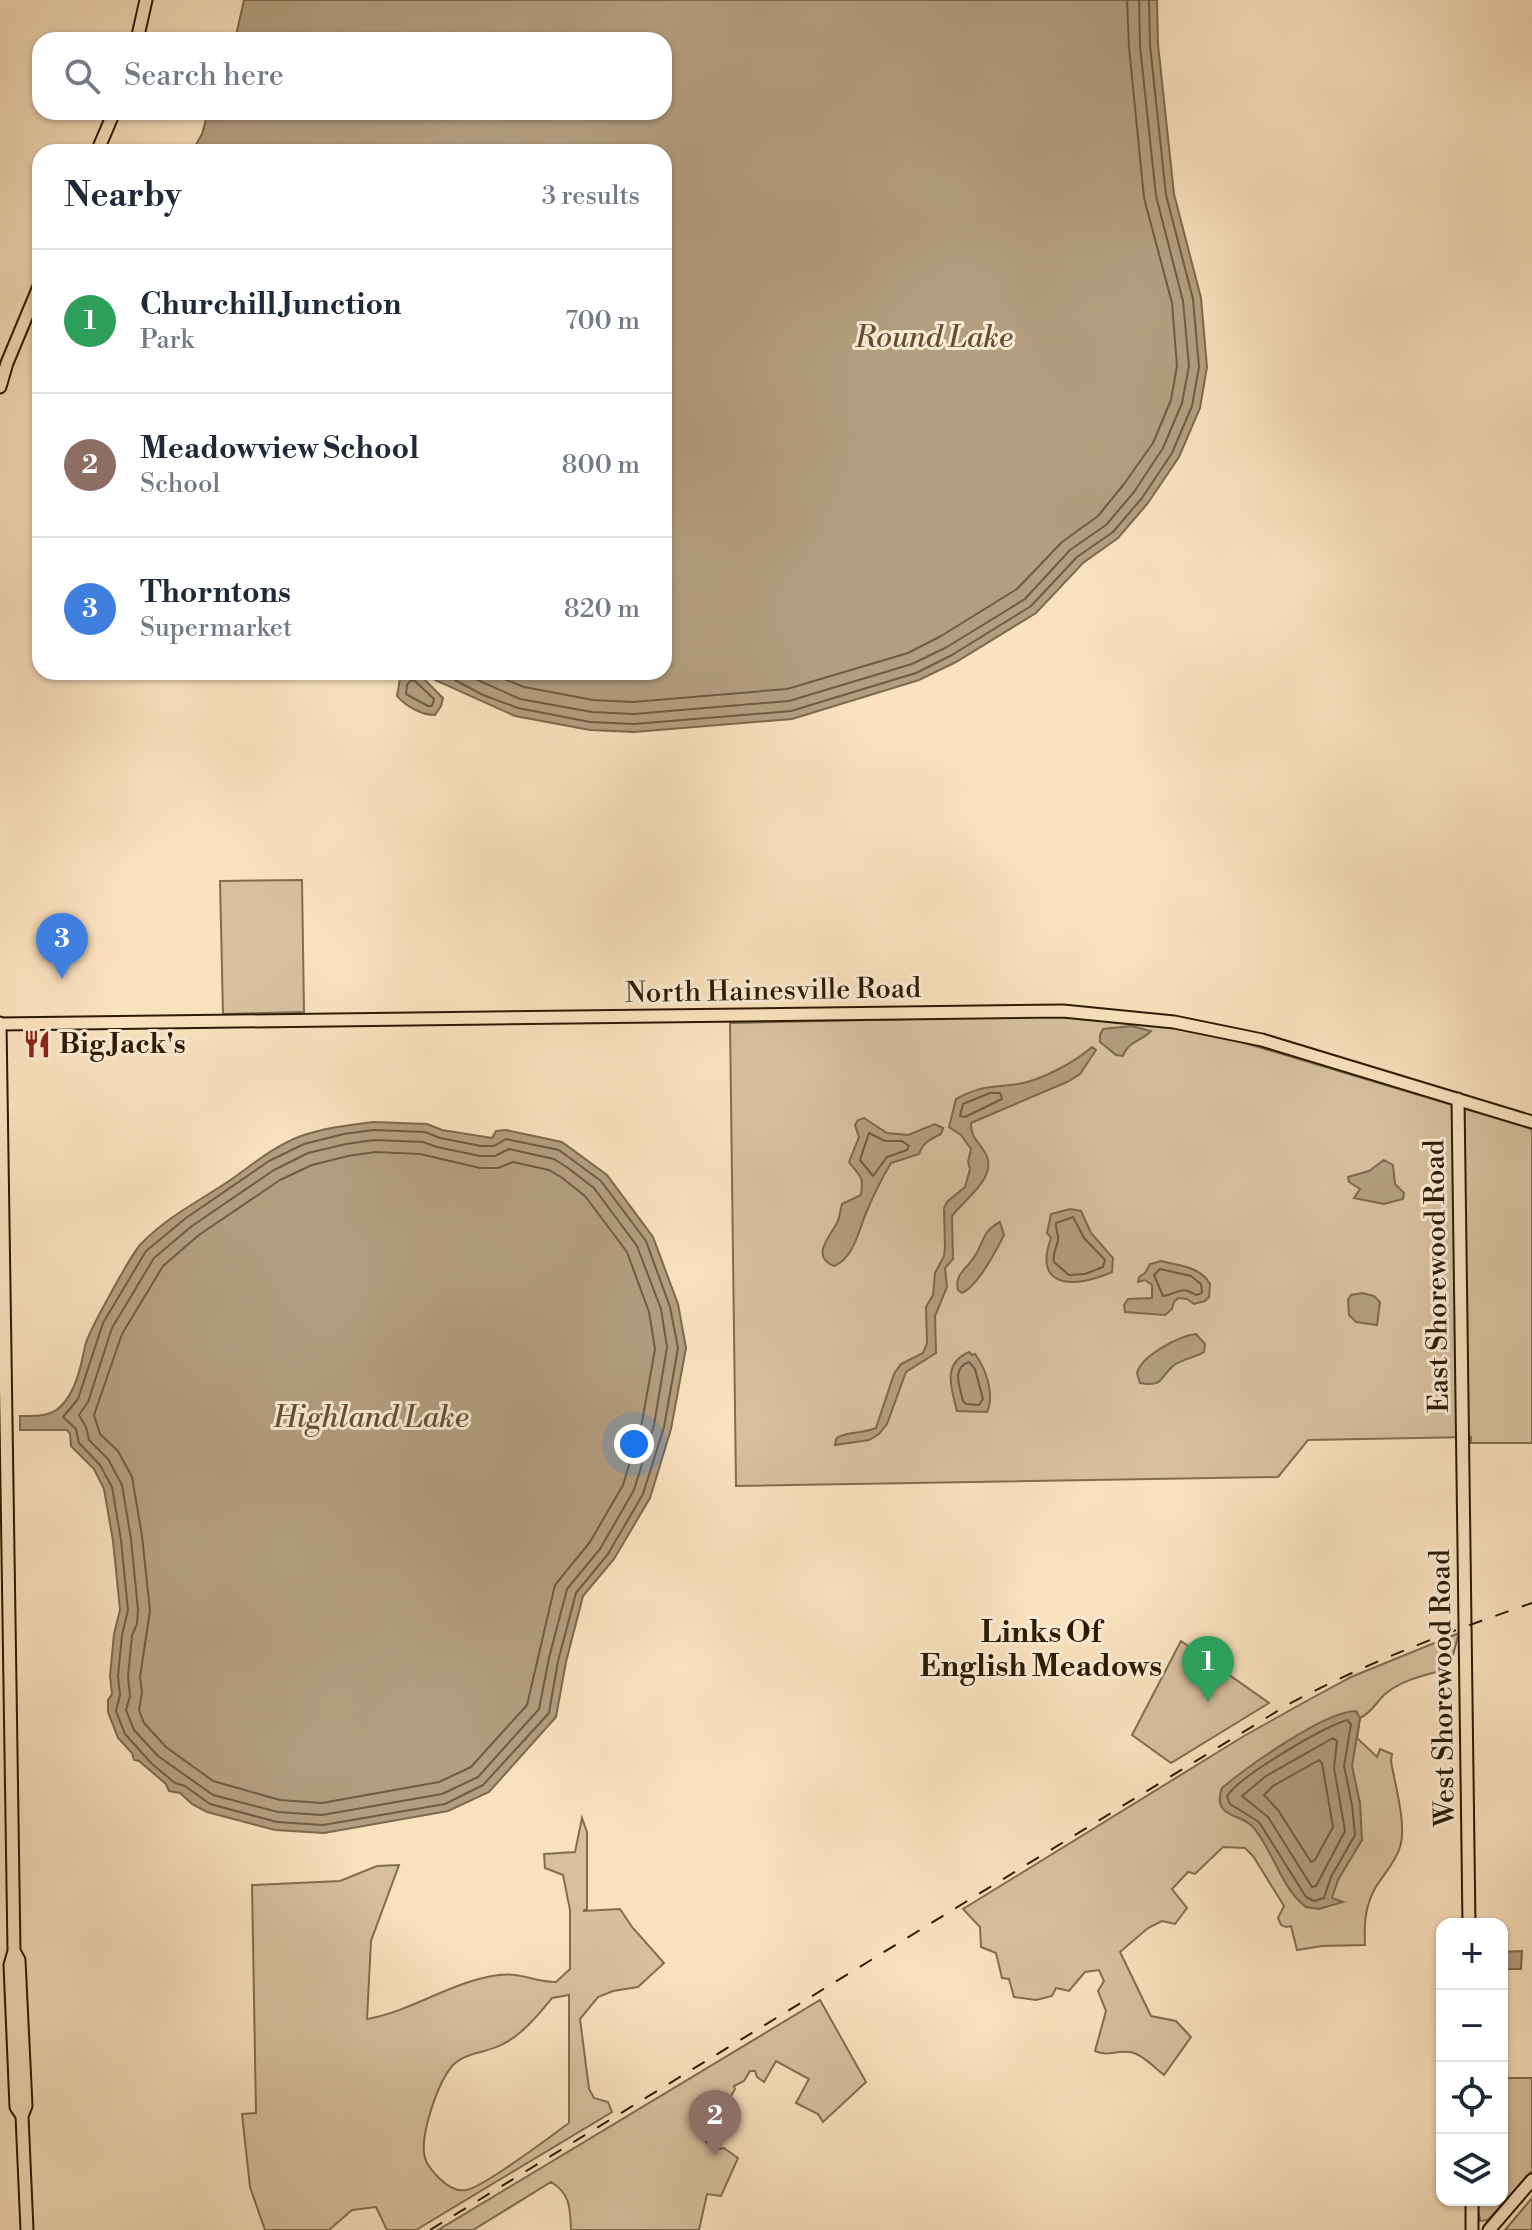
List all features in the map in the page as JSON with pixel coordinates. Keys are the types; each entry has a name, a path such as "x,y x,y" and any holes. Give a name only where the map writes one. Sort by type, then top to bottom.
{"main road":[{"path":"139,32 146,0"},
{"path":"100,144 111,120"},
{"path":"0,387 32,303"},
{"name":"North Hainesville Road","path":"0,1023 1063,1011 1115,1014 1262,1040 1532,1122"},
{"path":"0,1023 14,1951 19,1960 26,2106 22,2116 27,2230"},
{"name":"East Shorewood Road","path":"1458,1099 1463,1451"},
{"name":"West Shorewood Road","path":"1463,1451 1469,1918"},
{"path":"1489,2230 1532,2180"},
{"path":"1472,2206 1472,2230"}],"shaded area":[{"path":"302,880 304,1012 223,1014 220,881"},
{"path":"1052,1016 1136,1022 1218,1035 1532,1129 1532,1443 1471,1443 1471,1437 1308,1440 1278,1477 736,1486 730,1023"},
{"path":"1459,1633 1453,1655 1447,1658 1440,1671 1397,1686 1360,1718 1357,1738 1377,1757 1380,1749 1392,1754 1402,1828 1398,1852 1370,1899 1365,1921 1365,1945 1297,1950 1291,1926 1281,1925 1278,1918 1284,1906 1253,1856 1245,1848 1223,1847 1195,1874 1188,1872 1172,1889 1187,1908 1175,1924 1162,1921 1148,1928 1120,1952 1151,2016 1176,2021 1191,2037 1164,2075 1134,2053 1095,2051 1106,2011 1098,1991 1104,1981 1099,1970 1085,1972 1069,1991 1056,1988 1052,1996 1036,2000 1014,1997 1009,1979 1002,1978 996,1953 981,1947 980,1927 963,1909 1244,1736 1312,1698 1351,1677"},
{"path":"1181,1641 1269,1703 1171,1763 1132,1735"},
{"path":"582,1818 587,1832 587,1909 583,1911 620,1909 664,1963 638,1987 598,1997 580,2019 589,2089 594,2098 608,2102 612,2112 416,2230 387,2230 376,2207 352,2210 329,2230 265,2230 250,2187 242,2114 256,2113 252,1885 340,1881 377,1866 399,1865 371,1941 367,2019 400,2010 482,1978 506,1974 556,1982 570,1969 570,1910 563,1875 545,1868 544,1854 575,1852","holes":["569,1995 569,2123 501,2171 466,2190 454,2189 445,2183 425,2158 425,2137 431,2110 441,2084 453,2065 510,2040 530,2024 552,1998"]},
{"path":"820,2000 866,2082 823,2122 818,2114 796,2103 809,2079 776,2061 764,2082 755,2071 750,2071 744,2081 734,2086 706,2142 718,2149 724,2148 738,2158 721,2196 707,2194 699,2230 571,2230 566,2197 551,2182 473,2230 438,2230"},
{"path":"1508,2078 1532,2078 1532,2171 1508,2198"},
{"path":"1532,2198 1532,2230 1505,2230"},
{"path":"1478,2206 1501,2206 1488,2220 1480,2221"}],"water":[{"name":"Round Lake","path":"244,0 1157,0 1158,44 1174,194 1201,298 1207,367 1200,408 1179,457 1148,503 1118,538 1083,563 1036,613 956,662 919,680 792,719 634,732 590,730 515,716 435,680 672,680 672,144 196,144 206,120 672,120 672,32 237,32"},
{"path":"400,680 425,680 443,698 435,715 414,709 397,696"},
{"path":"1131,1026 1151,1031 1128,1048 1123,1056 1116,1055 1100,1042 1103,1029"},
{"path":"1092,1047 1096,1050 1080,1074 971,1123 973,1135 988,1160 988,1169 979,1186 952,1216 953,1259 945,1268 947,1287 935,1316 936,1353 906,1372 887,1424 879,1434 869,1440 835,1445 840,1436 876,1428 894,1374 901,1364 923,1353 927,1343 926,1307 933,1295 935,1273 944,1256 944,1208 965,1187 970,1169 971,1149 961,1135 949,1127 956,1099 980,1089 1018,1084 1047,1075"},
{"path":"864,1118 887,1133 908,1135 935,1124 943,1128 941,1134 925,1144 919,1154 891,1163 872,1198 851,1250 834,1266 823,1257 824,1246 838,1221 842,1204 861,1195 861,1180 849,1162 859,1137 855,1125"},
{"name":"Highland Lake","path":"373,1122 427,1124 442,1130 492,1138 496,1131 506,1130 562,1142 607,1175 653,1237 678,1304 686,1348 671,1429 650,1498 614,1559 583,1596 556,1717 489,1792 448,1811 324,1833 275,1830 207,1812 180,1793 169,1791 166,1784 134,1760 132,1753 118,1738 108,1712 108,1700 112,1694 110,1676 114,1634 120,1610 104,1489 94,1469 71,1446 67,1430 20,1430 20,1416 47,1414 66,1401 77,1378 88,1338 110,1295 140,1245 160,1226 291,1140 328,1129"},
{"path":"1384,1160 1393,1165 1395,1184 1404,1193 1403,1199 1384,1204 1354,1198 1360,1189 1349,1182 1348,1177 1369,1171"},
{"path":"1070,1209 1081,1211 1091,1233 1113,1258 1112,1272 1072,1282 1053,1276 1048,1268 1047,1255 1051,1214"},
{"path":"1000,1222 1004,1235 996,1250 980,1276 962,1293 958,1290 959,1276 986,1234"},
{"path":"1161,1261 1201,1274 1210,1284 1209,1297 1194,1304 1178,1298 1165,1315 1125,1312 1124,1305 1128,1299 1152,1298 1152,1285 1145,1280 1138,1282 1139,1277 1150,1264"},
{"path":"1362,1293 1374,1296 1380,1302 1377,1325 1356,1322 1349,1315 1348,1300 1351,1295"},
{"path":"1196,1334 1205,1344 1204,1352 1176,1364 1157,1383 1140,1383 1137,1373 1146,1360 1171,1343"},
{"path":"969,1352 975,1354 986,1374 990,1397 987,1412 957,1411 951,1385 952,1370 960,1357"},
{"path":"1356,1711 1360,1718 1352,1766 1360,1803 1362,1840 1338,1880 1332,1898 1343,1902 1319,1909 1306,1907 1283,1879 1253,1827 1223,1809 1221,1791 1249,1767 1307,1730 1342,1713"},
{"path":"1522,1951 1521,1969 1508,1969 1508,1952"}],"railway":[{"path":"430,2230 1289,1704 1409,1649 1532,1603"}],"place":[{"name":"Thorntons","path":"62,979"},
{"name":"Big Jack's","path":"37,1044"},
{"name":"Churchill Junction","path":"1208,1702"},
{"name":"Meadowview School","path":"715,2156"}],"district":[{"name":"Links Of English Meadows","path":"1041,1650"}]}
